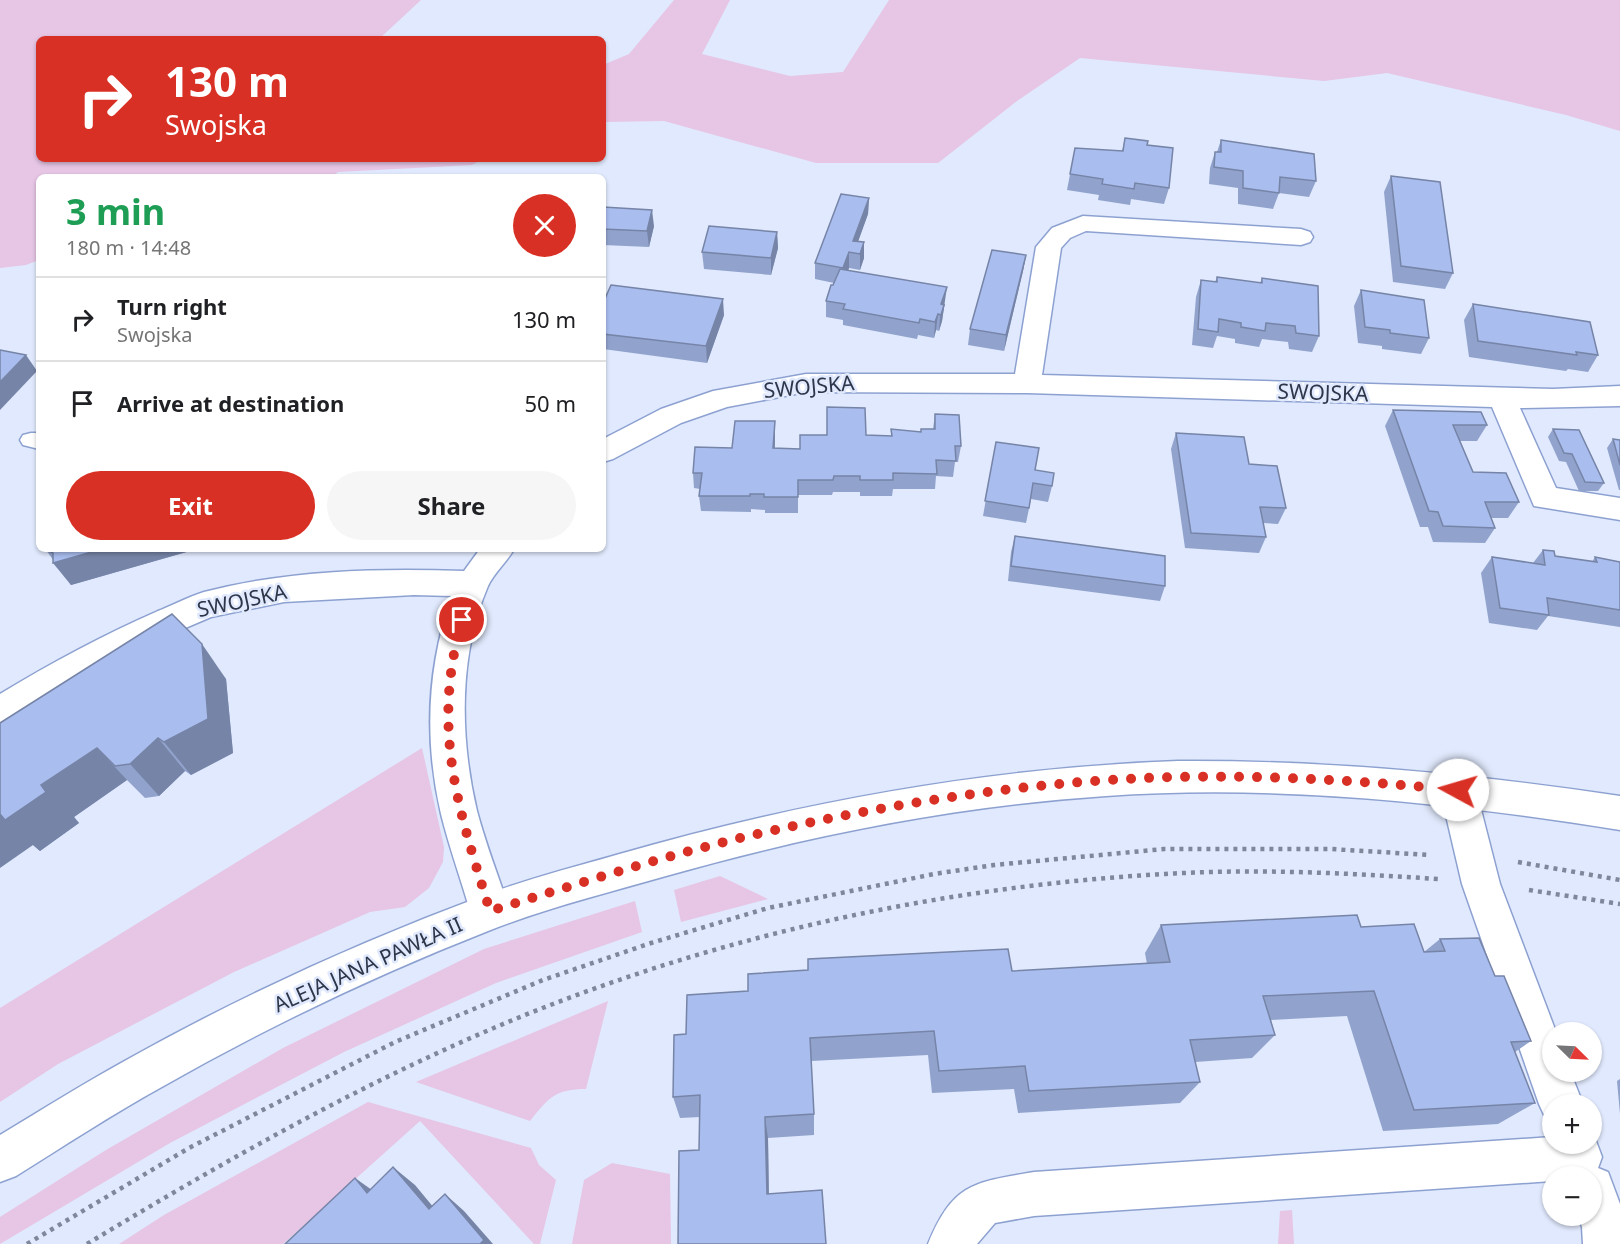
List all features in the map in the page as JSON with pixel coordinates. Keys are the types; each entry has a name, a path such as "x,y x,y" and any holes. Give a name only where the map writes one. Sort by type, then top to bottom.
{"street":[{"path":"1027,384 1048,247 1061,233 1083,223 1301,237"},
{"name":"SWOJSKA","path":"606,450 671,416 723,398 806,383 1027,384 1553,399 1620,396"},
{"path":"1502,398 1545,498 1620,509"},
{"path":"490,911 459,810 447,730 448,691 457,637 472,584 496,552"},
{"name":"SWOJSKA","path":"0,712 50,681 132,638 205,604 284,590 414,582 472,584"},
{"name":"ALEJA JANA PAWŁA II","path":"0,1160 147,1072 291,998 390,952 490,911 747,837 980,794 1146,778 1339,780 1458,790 1620,813"},
{"path":"1458,790 1477,871 1557,1094"},
{"path":"951,1244 955,1234 983,1203 1034,1194 1298,1178 1542,1171"},
{"path":"1602,1182 1620,1194"},
{"path":"1602,1218 1606,1244"}],"path":[{"path":"27,1244 189,1148 395,1042 543,980 651,943 768,908 934,874 994,865 1164,849 1331,849 1477,871 1620,904"},
{"path":"87,1244 153,1203 267,1140 370,1087 486,1032 544,1008 628,978 770,936 868,913 965,894 1131,876 1228,872 1416,877 1477,871 1523,863 1620,880"}],"shaded area":[{"path":"0,0 421,0 382,36 36,36 36,162 478,162 472,165 338,172 336,174 36,174 36,261 26,265 0,268"},
{"path":"674,0 730,0 702,54 790,76 843,72 889,0 1620,0 1620,131 1566,115 1387,73 1324,81 1080,58 1017,101 938,163 816,163 664,121 606,122 606,64 629,54"},
{"path":"422,748 444,847 443,862 429,888 405,907 370,912 234,972 58,1064 0,1102 0,1008"},
{"path":"720,876 768,899 681,922 674,890"},
{"path":"635,901 642,932 496,983 344,1052 170,1143 0,1244 0,1217 106,1150 283,1048 484,949"},
{"path":"608,1001 586,1089 576,1089 554,1096 530,1121 416,1082"},
{"path":"368,1102 531,1148 539,1165 556,1180 540,1244 534,1244 420,1121 283,1244 119,1244 164,1215"},
{"path":"612,1163 670,1174 671,1244 572,1244 584,1180"},
{"path":"1292,1210 1294,1244 1278,1244 1280,1211"}],"building":[{"path":"1125,138 1148,141 1147,145 1173,148 1169,188 1135,183 1134,189 1102,184 1103,179 1070,174 1075,148 1123,151"},
{"path":"1221,140 1314,154 1316,181 1280,177 1279,193 1243,188 1243,171 1214,167 1215,152 1221,152"},
{"path":"1391,176 1440,182 1453,273 1401,266"},
{"path":"841,194 869,198 853,241 864,242 860,254 849,252 843,268 815,263"},
{"path":"606,207 652,210 647,231 606,229"},
{"path":"709,226 777,232 771,258 702,252"},
{"path":"992,250 1026,255 1006,335 970,329"},
{"path":"840,269 947,287 941,304 944,305 941,315 938,314 935,322 920,319 919,323 843,309 845,304 826,301 831,285"},
{"path":"1217,277 1262,283 1262,278 1318,286 1319,336 1296,333 1295,326 1266,323 1265,331 1241,327 1241,323 1219,319 1218,332 1198,329 1201,280 1217,282"},
{"path":"611,285 723,299 706,346 606,334 606,296"},
{"path":"1361,290 1424,300 1429,338 1365,327"},
{"path":"1473,304 1590,322 1598,355 1576,352 1577,355 1478,341"},
{"path":"0,350 26,355 0,382"},
{"path":"827,407 865,408 866,435 892,436 891,429 921,432 921,429 935,429 935,414 959,415 961,446 955,446 956,461 936,460 937,474 893,473 893,480 860,480 860,476 834,476 833,480 798,480 798,497 764,497 764,494 699,496 702,473 693,473 695,447 732,448 735,421 775,421 773,448 800,449 800,435 827,435"},
{"path":"1393,410 1481,412 1487,425 1453,425 1473,472 1506,473 1519,502 1485,502 1495,528 1443,526 1438,512 1429,511"},
{"path":"1553,429 1579,430 1604,483 1585,482 1572,454 1564,453"},
{"path":"1176,433 1244,437 1249,464 1277,466 1286,508 1260,507 1266,537 1191,533"},
{"path":"1613,439 1620,440 1620,465"},
{"path":"996,442 1039,448 1035,470 1054,473 1052,486 1033,483 1029,508 985,501"},
{"path":"1015,536 1165,556 1165,586 1011,566"},
{"path":"1543,550 1554,551 1555,556 1597,562 1595,557 1620,562 1620,610 1547,598 1549,615 1500,608 1492,557 1545,565"},
{"path":"51,552 92,552 53,563 53,553"},
{"path":"172,614 202,644 208,719 164,742 158,738 130,764 115,766 97,748 41,785 46,792 5,820 0,814 0,723"},
{"path":"1357,915 1361,927 1414,924 1424,952 1445,951 1440,939 1479,938 1495,976 1504,976 1531,1041 1511,1042 1535,1103 1414,1110 1374,991 1263,996 1275,1035 1190,1040 1200,1082 1029,1091 1025,1066 939,1071 934,1031 810,1038 814,1114 765,1117 767,1194 822,1190 826,1244 678,1244 679,1151 699,1150 700,1095 673,1097 674,1035 686,1034 687,995 748,991 748,974 808,970 808,959 1008,949 1012,971 1170,962 1161,925"},
{"path":"393,1167 429,1209 445,1194 484,1240 480,1244 285,1244 355,1178 367,1193"}],"route":[{"path":"462,620 448,691 447,730 459,810 490,911 728,841 949,797 1030,788 1176,777 1339,780 1458,790"}]}
